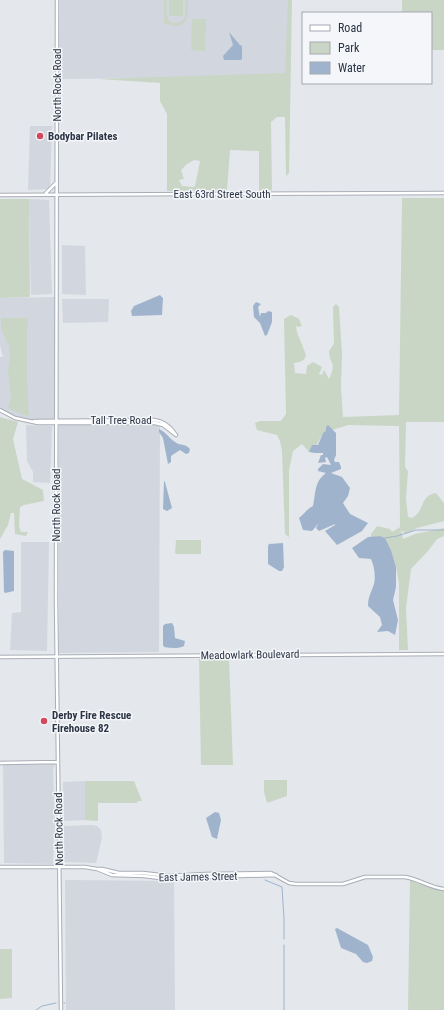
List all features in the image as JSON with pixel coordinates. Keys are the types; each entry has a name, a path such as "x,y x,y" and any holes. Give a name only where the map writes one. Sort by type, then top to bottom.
{"main road":[{"name":"North Rock Road","path":"57,0 56,657 61,1010"},
{"path":"45,194 51,190 56,182"},
{"name":"East 63rd Street South","path":"0,195 444,193"},
{"name":"Tall Tree Road","path":"0,410 14,418 38,423 56,422 158,420 168,425 176,435 163,425 155,422 56,422"},
{"name":"Meadowlark Boulevard","path":"0,657 444,654"},
{"path":"0,763 58,762"},
{"name":"East James Street","path":"0,868 88,867 119,873 164,875 272,873 289,883 296,884 343,884 366,877 405,877 412,878 435,888 444,889"}],"shaded area":[{"path":"60,0 289,0 289,77 59,79"},
{"path":"30,126 52,126 49,189 28,190"},
{"path":"29,199 49,200 52,294 31,295"},
{"path":"62,245 85,246 86,295 62,294"},
{"path":"57,297 56,421 31,421 15,418 0,410 0,357 3,357 0,345 0,298"},
{"path":"62,299 109,299 108,322 63,323"},
{"path":"59,423 160,424 159,652 59,653"},
{"path":"26,425 52,426 50,483 33,482 33,472 27,461"},
{"path":"21,542 49,542 47,651 10,650 12,613 21,612"},
{"path":"3,763 55,763 53,770 55,833 53,864 4,863"},
{"path":"85,781 85,820 64,821 63,782"},
{"path":"64,826 97,826 101,830 102,838 96,863 64,862"},
{"path":"65,880 174,881 175,1010 66,1010"}],"green space":[{"path":"164,0 167,0 166,12 168,19 172,23 177,23 184,19 185,0 188,0 187,16 181,25 177,26 164,24"},
{"path":"169,0 183,0 183,16 169,16"},
{"path":"288,0 292,0 289,173 286,176 285,117 277,117 271,122 272,190 259,191 259,151 230,150 227,190 167,191 167,114 160,101 160,83 99,79 285,73","holes":["194,160 200,161 195,186 182,186 179,180 184,179 181,170"]},
{"path":"402,0 444,0 444,50 432,50 432,12 402,12"},
{"path":"192,19 206,19 205,51 191,50"},
{"path":"402,198 444,198 444,422 406,422 405,467 408,471 406,499 408,517 412,518 416,515 427,497 436,493 444,503 444,521 417,528 406,534 401,530 403,539 415,534 444,528 444,536 437,539 411,569 406,608 408,650 399,650 399,583 391,550 385,538 380,536 371,537 371,534 377,526 390,529 392,532 400,527 399,426 348,425 323,433 315,448 309,452 302,444 293,451 289,470 289,537 285,534 282,451 280,441 277,435 257,430 255,423 260,421 281,421 286,414 284,319 291,315 299,319 302,326 296,326 306,355 300,362 294,363 295,373 306,374 307,366 313,362 322,367 319,374 322,375 324,370 329,379 333,370 329,351 334,344 333,307 336,304 339,307 342,353 341,387 343,417 399,415"},
{"path":"0,199 29,199 30,297 0,298"},
{"path":"1,318 28,318 27,384 29,416 8,408 11,396 8,370 10,357 9,345 1,328"},
{"path":"0,417 18,422 13,439 22,479 43,490 44,501 20,507 19,526 21,532 28,532 26,536 15,534 14,513 11,513 8,525 0,539"},
{"path":"176,540 201,540 201,554 175,553"},
{"path":"199,659 229,659 233,765 201,765"},
{"path":"264,780 287,780 287,796 267,803 264,792"},
{"path":"85,781 134,781 142,801 138,801 137,803 98,803 98,821 85,820"},
{"path":"410,880 434,889 444,890 444,1010 408,1010"},
{"path":"0,949 12,949 12,998 0,999"}],"water":[{"path":"229,32 242,46 241,60 224,60 223,56 233,45"},
{"path":"160,295 163,298 162,315 132,316 131,311 134,306"},
{"path":"256,302 261,304 258,307 260,317 261,313 266,313 268,311 272,312 272,322 267,335 265,336 260,323 254,317 253,306"},
{"path":"328,425 336,433 336,455 334,460 335,462 339,462 341,467 341,469 331,473 342,477 350,488 348,496 343,503 350,514 368,523 362,531 337,545 325,531 335,524 319,531 316,528 319,523 312,531 303,530 299,518 313,506 317,484 326,473 318,471 318,469 323,464 331,465 327,457 325,458 326,462 318,463 323,453 309,452 312,445 318,445"},
{"path":"159,429 177,443 188,447 190,449 189,453 186,454 180,450 171,456 171,462 168,464 163,438 159,432"},
{"path":"164,481 172,508 167,511 163,509"},
{"path":"380,536 385,538 391,550 396,567 396,587 393,600 398,620 395,635 388,631 377,632 382,625 380,617 368,606 369,597 375,581 373,565 371,559 359,558 352,548 368,537"},
{"path":"283,543 284,567 282,571 279,571 268,564 268,546 269,544"},
{"path":"5,550 14,551 14,591 5,593 3,552"},
{"path":"172,623 175,638 185,641 184,646 182,647 172,648 164,647 163,645 163,626 165,624"},
{"path":"215,812 219,813 221,820 217,839 212,837 206,818"},
{"path":"337,928 368,945 373,957 372,961 367,963 363,962 356,954 341,948 335,929"}],"waterway":[{"path":"385,538 416,530 444,530"},
{"path":"265,880 282,887 284,939"},
{"path":"284,945 284,1010"},
{"path":"36,1010 42,1006 56,1003"}],"place":[{"name":"Bodybar Pilates","path":"40,136"},
{"name":"Derby Fire Rescue Firehouse 82","path":"44,721"}]}
